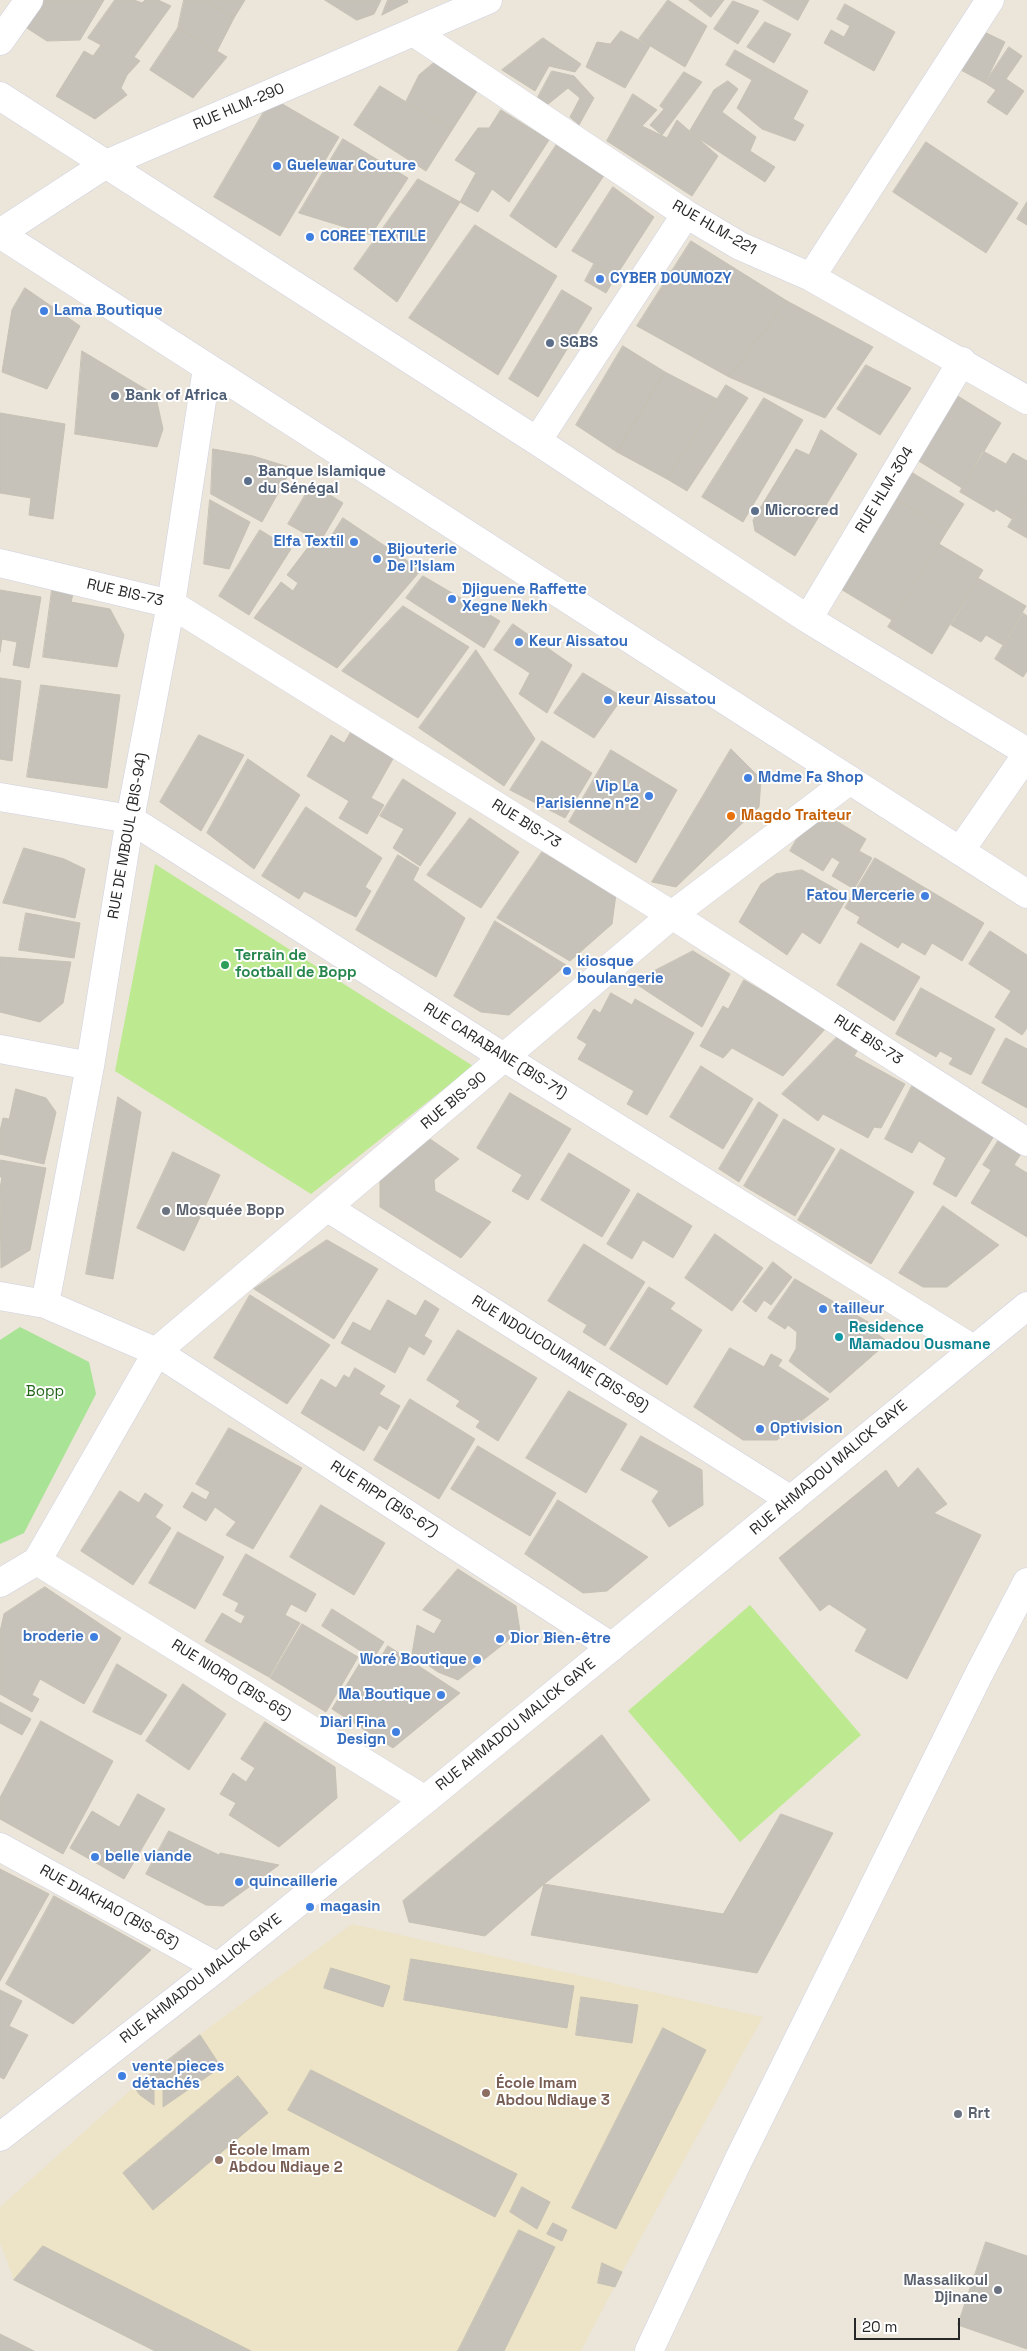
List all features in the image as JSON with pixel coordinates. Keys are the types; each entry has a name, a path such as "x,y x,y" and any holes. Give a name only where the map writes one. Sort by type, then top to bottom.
{"street":[{"path":"0,41 29,0"},
{"name":"RUE HLM-290","path":"0,234 106,164 415,33 488,0"},
{"path":"811,277 990,0"},
{"name":"RUE HLM-221","path":"415,33 686,214 740,246 811,277 962,361 1027,400"},
{"path":"0,96 537,441 808,619 1027,753 960,851"},
{"path":"537,441 686,214"},
{"path":"0,234 1027,894"},
{"name":"RUE HLM-304","path":"808,619 962,361"},
{"name":"RUE DE MBOUL (BIS-94)","path":"45,1304 90,1066 130,819 171,604 207,368"},
{"name":"RUE BIS-73","path":"0,563 171,604 672,915 1027,1142"},
{"name":"RUE BIS-90","path":"157,1352 672,915 850,780"},
{"name":"RUE CARABANE (BIS-71)","path":"0,797 130,819 505,1058 973,1349"},
{"path":"0,1049 90,1066"},
{"name":"RUE NDOUCOUMANE (BIS-69)","path":"328,1208 791,1500"},
{"name":"RUE RIPP (BIS-67)","path":"0,1296 45,1304 157,1352 612,1647"},
{"name":"RUE AHMADOU MALICK GAYE","path":"0,2137 218,1967 425,1800 1027,1306"},
{"path":"0,1583 37,1561 157,1352"},
{"name":"RUE NIORO (BIS-65)","path":"37,1561 425,1800"},
{"path":"648,2351 738,2161 1019,1613 1027,1582"},
{"name":"RUE DIAKHAO (BIS-63)","path":"0,1847 218,1967"}],"shaded area":[{"path":"352,1924 763,2017 622,2272 581,2351 155,2351 14,2280 0,2243 0,2207 134,2087 211,2026"}],"green space":[{"name":"Terrain de football de Bopp","path":"155,864 473,1066 311,1194 115,1071"},
{"name":"Bopp","path":"20,1327 89,1362 96,1394 24,1533 0,1544 0,1340"},
{"path":"750,1605 861,1735 740,1842 628,1711"}],"building":[{"path":"36,0 104,0 80,40 47,41 19,23"},
{"path":"115,0 134,0 142,3 145,0 158,0 171,6 134,57 140,61 127,75 121,88 127,95 95,119 56,96 84,51 93,56 101,45 88,38"},
{"path":"184,0 204,0 234,18 217,51 178,28"},
{"path":"204,0 245,0 234,18"},
{"path":"325,0 381,0 374,14 357,20"},
{"path":"388,0 407,0 408,2 382,15"},
{"path":"668,0 707,26 685,67 639,39"},
{"path":"689,0 724,0 711,17"},
{"path":"763,0 809,0 798,20"},
{"path":"733,1 759,11 738,44 714,29"},
{"path":"845,4 895,32 874,71 824,43 831,30 844,37 850,26 837,19"},
{"path":"765,22 791,34 774,63 747,47"},
{"path":"178,28 227,57 193,98 150,70"},
{"path":"978,29 1005,42 985,83 959,69"},
{"path":"621,31 650,46 625,88 586,67 597,42 610,44"},
{"path":"543,38 581,64 575,72 549,66 535,91 502,70"},
{"path":"1009,47 1022,56 1006,79 1024,91 1007,115 987,102 996,90 985,83"},
{"path":"735,50 808,91 793,119 804,125 795,141 762,129 737,108 752,80 726,65"},
{"path":"435,62 479,88 452,130 406,101 419,75"},
{"path":"552,71 574,76 594,98 579,125 570,117 580,98 568,88 547,105 537,99"},
{"path":"684,72 702,82 662,135 650,125 664,109 660,106"},
{"path":"728,81 738,89 722,112 756,137 750,151 775,167 765,182 689,132 714,90"},
{"path":"380,86 452,130 426,171 354,125"},
{"path":"633,94 657,110 642,126 667,138 677,120 718,156 692,196 607,141"},
{"name":"Guelewar Couture","path":"272,98 339,137 280,236 214,197"},
{"path":"501,110 549,140 509,202 492,189 478,212 460,202 476,173 455,160 478,128 489,128"},
{"path":"343,139 408,178 371,235 299,213"},
{"path":"926,142 1018,203 986,253 893,192"},
{"path":"557,144 605,174 556,248 510,216"},
{"path":"418,179 460,202 397,302 354,269"},
{"path":"613,187 654,217 616,276 572,251"},
{"path":"1027,202 1027,225 1017,219"},
{"path":"475,225 557,276 498,375 409,318"},
{"path":"691,241 787,301 729,377 637,326"},
{"name":"CYBER DOUMOZY","path":"594,264 616,276 606,293 585,281"},
{"path":"25,288 80,326 47,389 2,372 12,310"},
{"name":"SGBS","path":"562,290 592,308 538,397 509,379"},
{"path":"787,301 873,347 825,418 729,377"},
{"path":"623,346 665,372 617,452 576,425"},
{"name":"Bank of Africa","path":"82,351 147,390 157,402 163,429 157,447 75,434"},
{"path":"866,365 911,388 880,435 837,409"},
{"path":"665,372 717,399 667,479 617,452"},
{"path":"726,385 748,398 687,491 667,479"},
{"path":"953,393 1001,423 962,488 914,458"},
{"path":"764,398 803,420 743,522 702,497"},
{"path":"0,413 65,424 53,519 29,515 31,498 0,493"},
{"path":"821,430 857,454 795,556 755,531 753,520 796,449 809,455"},
{"name":"Banque Islamique du Sénégal","path":"213,449 253,456 292,468 262,522 211,494"},
{"path":"983,451 1006,464 1013,453 1027,461 1027,495 1012,519 996,509 994,512 960,492"},
{"path":"911,472 964,504 947,531 894,498"},
{"path":"312,484 343,503 320,542 288,524"},
{"path":"1027,495 1027,538 1008,527"},
{"path":"894,498 947,531 892,620 839,588"},
{"path":"210,500 250,522 229,569 204,564"},
{"path":"343,518 421,570 337,668 254,618 281,582 293,591 298,583 287,575 312,542 324,547"},
{"path":"260,530 291,549 249,615 219,596"},
{"path":"939,544 983,570 932,654 888,627"},
{"path":"423,576 500,621 484,648 406,598"},
{"path":"978,578 1026,606 1003,645 986,635 981,642 951,625"},
{"path":"0,590 41,597 29,668 13,665 17,642 2,639 0,652"},
{"path":"52,590 73,594 71,602 110,609 124,635 117,667 43,657"},
{"path":"403,606 469,647 418,718 342,671"},
{"path":"1023,613 1027,616 1027,671 1023,677 995,659"},
{"path":"513,624 572,665 547,713 519,694 530,673 494,650"},
{"path":"476,650 535,739 504,786 419,728"},
{"path":"583,673 623,697 594,738 554,713"},
{"path":"0,678 21,681 12,761 0,759"},
{"path":"41,685 120,695 107,788 27,777"},
{"path":"351,732 394,757 371,798 384,805 367,834 339,818 349,801 307,776 331,735 344,743"},
{"path":"199,735 244,755 201,831 160,802"},
{"path":"542,741 592,773 565,818 510,790"},
{"path":"731,749 761,779 759,807 676,887 652,882"},
{"path":"611,750 677,790 636,863 569,822"},
{"path":"248,759 300,795 254,869 207,833"},
{"path":"403,779 456,813 420,866 393,848 404,829 380,816"},
{"path":"306,807 382,858 365,887 371,891 356,917 304,891 299,899 262,876"},
{"path":"815,808 866,839 859,851 872,858 854,889 832,876 840,862 832,857 823,871 790,851"},
{"path":"470,818 519,852 481,908 427,875"},
{"path":"24,848 64,859 85,869 75,918 3,903"},
{"path":"542,852 616,894 612,924 570,961 497,918"},
{"path":"398,855 419,868 413,880 465,918 436,977 356,930"},
{"path":"875,858 984,923 962,961 932,943 925,955 902,942 898,948 857,923 860,917 845,908"},
{"path":"802,870 848,896 820,944 802,932 787,955 739,922 761,884 776,874"},
{"path":"26,913 80,923 74,958 19,950"},
{"path":"495,921 566,965 509,1015 481,1012 454,996"},
{"path":"990,931 1027,955 1027,1028 1022,1035 995,1017 1011,991 969,964"},
{"path":"861,943 920,977 894,1021 837,985"},
{"path":"693,951 730,974 702,1027 633,982"},
{"path":"0,957 71,962 63,1003 40,1022 0,1012"},
{"path":"744,980 826,1028 783,1076 732,1048 723,1058 700,1046 723,1006 728,1009"},
{"path":"921,988 995,1029 971,1075 949,1064 953,1058 940,1051 936,1057 896,1034"},
{"path":"611,993 632,1005 635,999 694,1033 647,1115 627,1104 634,1091 578,1059 587,1044 577,1038 594,1009 600,1013"},
{"path":"839,1035 859,1048 854,1056 905,1084 881,1128 874,1127 868,1138 823,1114 818,1121 782,1094"},
{"path":"1006,1038 1027,1049 1027,1108 982,1083"},
{"path":"701,1066 753,1099 723,1149 670,1117"},
{"path":"912,1086 994,1136 956,1197 933,1184 946,1158 919,1141 912,1153 885,1139"},
{"path":"16,1089 46,1098 56,1112 44,1164 0,1154 0,1131 3,1118 9,1119"},
{"path":"510,1093 571,1129 528,1200 512,1191 522,1175 477,1148"},
{"path":"118,1097 141,1112 113,1279 86,1274"},
{"path":"759,1102 778,1115 739,1182 719,1169"},
{"path":"784,1119 835,1149 795,1216 744,1186"},
{"path":"1000,1138 1022,1152 1014,1165 1027,1173 1027,1237 971,1203 991,1170 983,1165"},
{"path":"430,1139 459,1159 434,1180 435,1191 491,1222 461,1258 380,1207 380,1178"},
{"path":"841,1149 914,1192 871,1264 798,1220"},
{"path":"173,1152 220,1175 184,1251 137,1228"},
{"path":"569,1153 630,1190 602,1237 541,1200"},
{"path":"0,1160 46,1168 30,1250 1,1268 0,1189 2,1177 0,1177"},
{"path":"638,1193 692,1226 673,1258 643,1240 632,1259 607,1244"},
{"path":"943,1206 999,1245 947,1287 923,1287 899,1273"},
{"path":"715,1234 763,1268 732,1311 685,1278"},
{"path":"327,1240 378,1269 334,1339 254,1289"},
{"path":"584,1244 645,1282 605,1346 583,1332 587,1325 548,1301"},
{"path":"773,1262 792,1277 771,1305 764,1300 756,1312 743,1302"},
{"name":"Residence Mamadou Ousmane","path":"795,1279 875,1326 872,1330 888,1342 830,1393 789,1361 796,1349 797,1332 788,1325 785,1329 768,1318"},
{"path":"649,1287 675,1303 670,1309 702,1330 667,1385 610,1349"},
{"path":"250,1295 330,1345 287,1404 214,1358"},
{"path":"388,1300 416,1316 425,1300 439,1309 424,1336 432,1341 424,1355 409,1346 395,1373 341,1343 353,1322 370,1331"},
{"path":"458,1330 537,1378 498,1441 476,1427 480,1421 456,1406 460,1401 427,1380"},
{"path":"730,1348 764,1367 771,1354 782,1360 778,1366 829,1399 777,1440 743,1440 694,1407"},
{"path":"355,1368 385,1386 379,1394 400,1406 387,1430 379,1425 364,1451 301,1413 321,1379 336,1388 344,1375 349,1378"},
{"path":"569,1391 627,1424 586,1493 526,1458"},
{"path":"410,1399 475,1439 439,1499 374,1460"},
{"path":"229,1428 302,1468 253,1549 226,1535 236,1522 215,1507 206,1521 183,1507 192,1492 206,1500 210,1492 196,1484"},
{"path":"641,1436 702,1470 703,1505 669,1527 652,1501 659,1491 621,1470"},
{"path":"478,1446 556,1493 530,1536 451,1489"},
{"path":"918,1468 947,1504 934,1513 981,1535 907,1679 855,1651 867,1629 829,1604 820,1611 779,1558 886,1470 898,1488"},
{"path":"120,1491 139,1503 145,1493 163,1505 155,1517 171,1528 133,1585 81,1551"},
{"path":"558,1500 648,1557 607,1591 583,1593 525,1554"},
{"path":"321,1505 385,1543 354,1595 290,1557"},
{"path":"178,1532 224,1557 195,1609 149,1583"},
{"path":"246,1554 316,1594 306,1612 291,1604 285,1615 300,1623 269,1677 205,1641 222,1613 241,1624 245,1616 235,1611 239,1603 223,1595"},
{"path":"458,1569 516,1606 520,1631 458,1680 438,1672 412,1654 417,1625 434,1634 442,1620 423,1610"},
{"path":"45,1587 121,1638 84,1704 40,1679 32,1695 39,1699 32,1712 0,1694 0,1632 4,1614"},
{"path":"332,1609 384,1642 373,1659 322,1626"},
{"path":"302,1624 358,1657 326,1712 270,1678"},
{"path":"388,1646 460,1693 393,1748 332,1709 363,1658 375,1666"},
{"path":"117,1664 167,1695 141,1735 93,1712"},
{"path":"183,1684 226,1714 189,1770 146,1741"},
{"path":"0,1702 31,1719 22,1735 0,1723"},
{"path":"41,1721 113,1761 63,1854 0,1819 0,1798"},
{"path":"265,1722 335,1767 337,1798 279,1847 229,1815 236,1803 220,1794 233,1773 246,1782 255,1768 241,1759"},
{"path":"602,1735 650,1800 544,1884 485,1936 409,1922 403,1901"},
{"path":"138,1794 165,1809 124,1879 70,1848 92,1811 119,1827"},
{"path":"781,1814 833,1833 757,1973 531,1935 544,1884 723,1914"},
{"path":"169,1831 219,1855 220,1853 279,1865 223,1906 206,1905 146,1874"},
{"path":"0,1869 49,1894 0,1981"},
{"path":"54,1896 151,1950 73,2024 6,1984"},
{"path":"411,1959 574,1986 567,2028 404,2000"},
{"path":"331,1968 390,1986 383,2007 324,1988"},
{"path":"0,1990 22,2001 9,2026 28,2035 4,2079 0,2077"},
{"path":"581,1997 638,2005 632,2043 576,2035"},
{"path":"663,2028 706,2050 616,2229 572,2208"},
{"path":"200,2035 221,2067 163,2107 163,2088 154,2088 154,2105 140,2095 134,2087"},
{"path":"311,2070 517,2174 495,2217 288,2110"},
{"path":"238,2076 268,2113 153,2210 123,2173"},
{"path":"522,2187 550,2202 537,2229 510,2212"},
{"path":"553,2223 567,2230 562,2241 547,2234"},
{"path":"519,2230 555,2247 504,2351 458,2351"},
{"name":"Massalikoul Djinane","path":"986,2242 1027,2256 1027,2349 958,2325"},
{"path":"43,2246 251,2351 155,2351 14,2280"},
{"path":"602,2263 622,2272 615,2287 598,2283"},
{"path":"0,2334 34,2351 0,2351"}],"place":[{"name":"Guelewar Couture","path":"277,166"},
{"name":"COREE TEXTILE","path":"310,237"},
{"name":"CYBER DOUMOZY","path":"600,279"},
{"name":"Lama Boutique","path":"44,311"},
{"name":"SGBS","path":"550,343"},
{"name":"Bank of Africa","path":"115,396"},
{"name":"Banque Islamique du Sénégal","path":"248,481"},
{"name":"Microcred","path":"755,511"},
{"name":"Elfa Textil","path":"354,542"},
{"name":"Bijouterie De l'Islam","path":"377,559"},
{"name":"Djiguene Raffette Xegne Nekh","path":"452,599"},
{"name":"Keur Aissatou","path":"519,642"},
{"name":"keur Aissatou","path":"608,700"},
{"name":"Mdme Fa Shop","path":"748,778"},
{"name":"Vip La Parisienne n°2","path":"649,796"},
{"name":"Magdo Traiteur","path":"731,816"},
{"name":"Fatou Mercerie","path":"925,896"},
{"name":"Terrain de football de Bopp","path":"225,965"},
{"name":"kiosque boulangerie","path":"567,971"},
{"name":"Mosquée Bopp","path":"166,1211"},
{"name":"tailleur","path":"823,1309"},
{"name":"Residence Mamadou Ousmane","path":"839,1337"},
{"name":"Optivision","path":"760,1429"},
{"name":"broderie","path":"94,1637"},
{"name":"Dior Bien-être","path":"500,1639"},
{"name":"Woré Boutique","path":"477,1660"},
{"name":"Ma Boutique","path":"441,1695"},
{"name":"Diari Fina Design","path":"396,1732"},
{"name":"belle viande","path":"95,1857"},
{"name":"quincaillerie","path":"239,1882"},
{"name":"magasin","path":"310,1907"},
{"name":"vente pieces détachés","path":"122,2076"},
{"name":"École Imam Abdou Ndiaye 3","path":"486,2093"},
{"name":"Rrt","path":"958,2114"},
{"name":"École Imam Abdou Ndiaye 2","path":"219,2160"},
{"name":"Massalikoul Djinane","path":"998,2290"}]}
